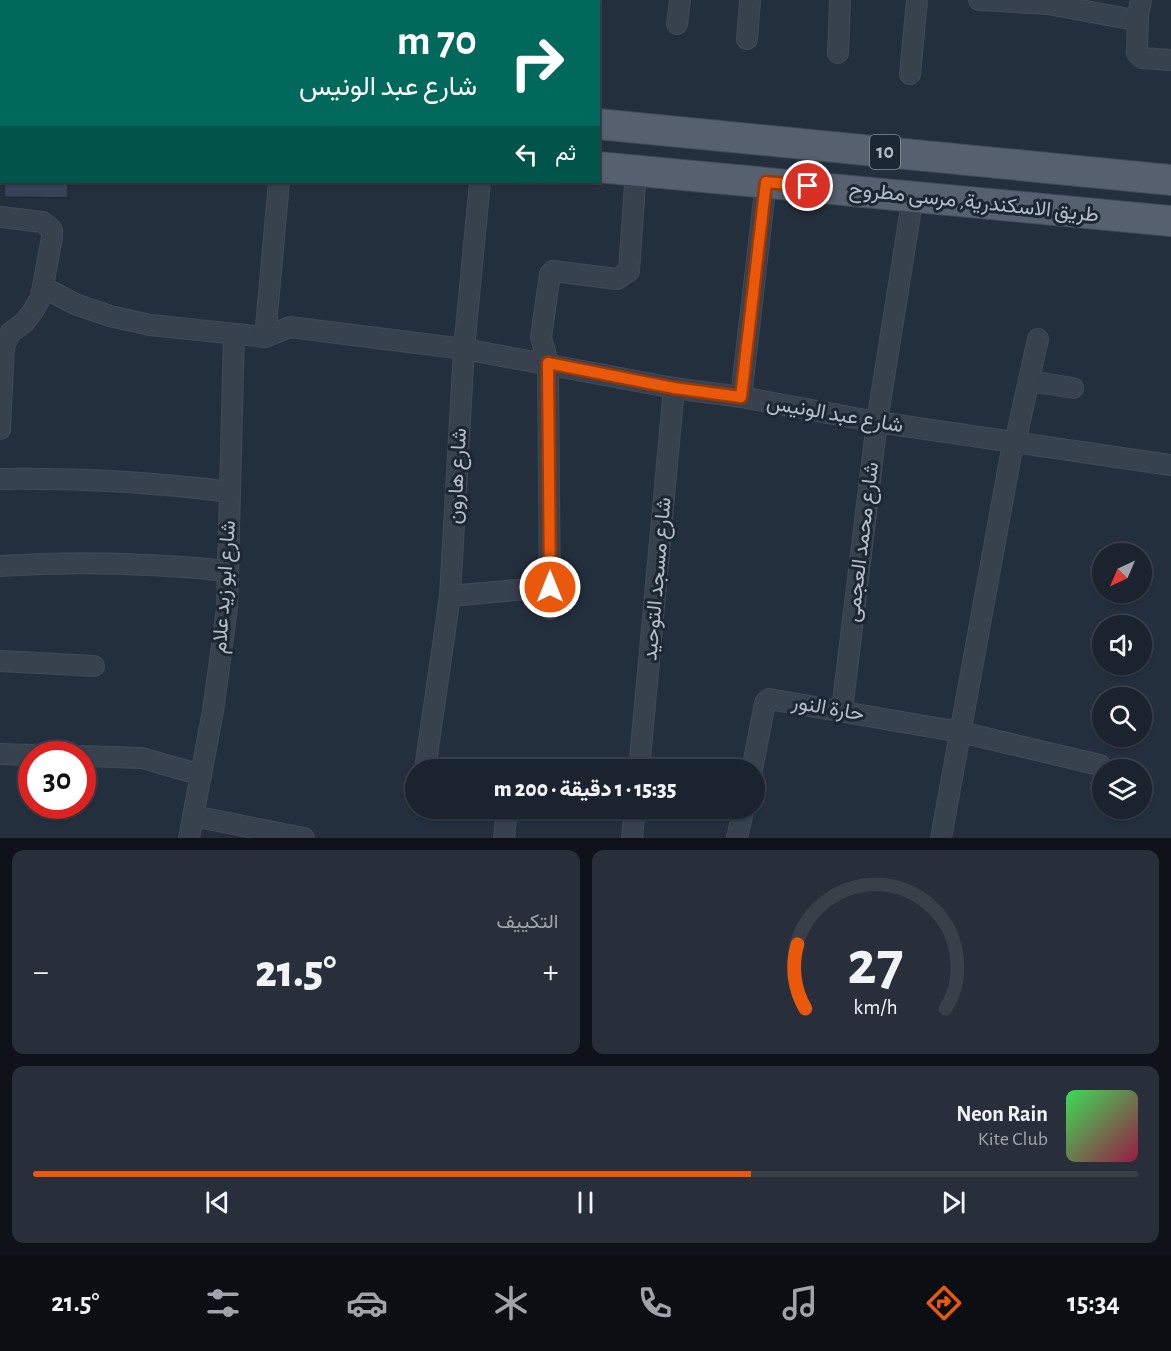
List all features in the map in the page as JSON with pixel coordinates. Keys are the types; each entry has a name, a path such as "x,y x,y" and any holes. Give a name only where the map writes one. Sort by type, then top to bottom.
{"main road":[{"name":"طريق الاسكندرية, مرسى مطروح","path":"600,124 1171,180"},
{"name":"طريق الاسكندرية, مرسى مطروح","path":"600,167 1171,221"}],"street":[{"path":"677,24 680,0"},
{"path":"747,39 750,0"},
{"path":"838,52 840,0"},
{"path":"910,74 917,0"},
{"path":"979,0 1048,4 1129,19 1139,7"},
{"path":"1139,7 1137,53 1142,58 1171,60"},
{"path":"550,609 548,363 542,337 550,272 617,279 629,271 636,170"},
{"path":"741,397 766,182"},
{"path":"43,287 75,304 110,316 150,325 266,337 279,183"},
{"name":"شارع هارون","path":"426,759 450,596 464,349 480,183"},
{"name":"شارع محمد العجمى","path":"842,710 877,422 913,196"},
{"path":"0,217 43,222 52,230 43,287 33,310 24,323 6,331 0,429"},
{"name":"شارع عبد الونيس","path":"266,337 290,327 464,349 674,388 741,397 877,422 1171,465"},
{"name":"شارع ابو زيد علام","path":"189,838 213,711 226,608 234,334"},
{"path":"941,838 1011,454 1016,443 1038,339"},
{"path":"1029,381 1073,388"},
{"name":"شارع مسجد التوحيد","path":"640,759 674,388"},
{"path":"0,479 114,480 230,492"},
{"path":"0,566 111,562 227,571"},
{"path":"450,596 550,587"},
{"path":"0,661 94,666"},
{"name":"حارة النور","path":"755,759 765,703 767,699 772,699 960,732 1092,763"},
{"path":"0,754 18,755"},
{"path":"96,756 142,758 201,775"},
{"path":"193,816 304,838"},
{"path":"504,838 506,819"},
{"path":"632,838 634,819"},
{"path":"737,838 741,819"}],"building":[{"path":"4,183 68,183 68,198 4,197"}],"route":[{"path":"550,587 548,363 674,388 741,397 766,182 808,186"}]}
